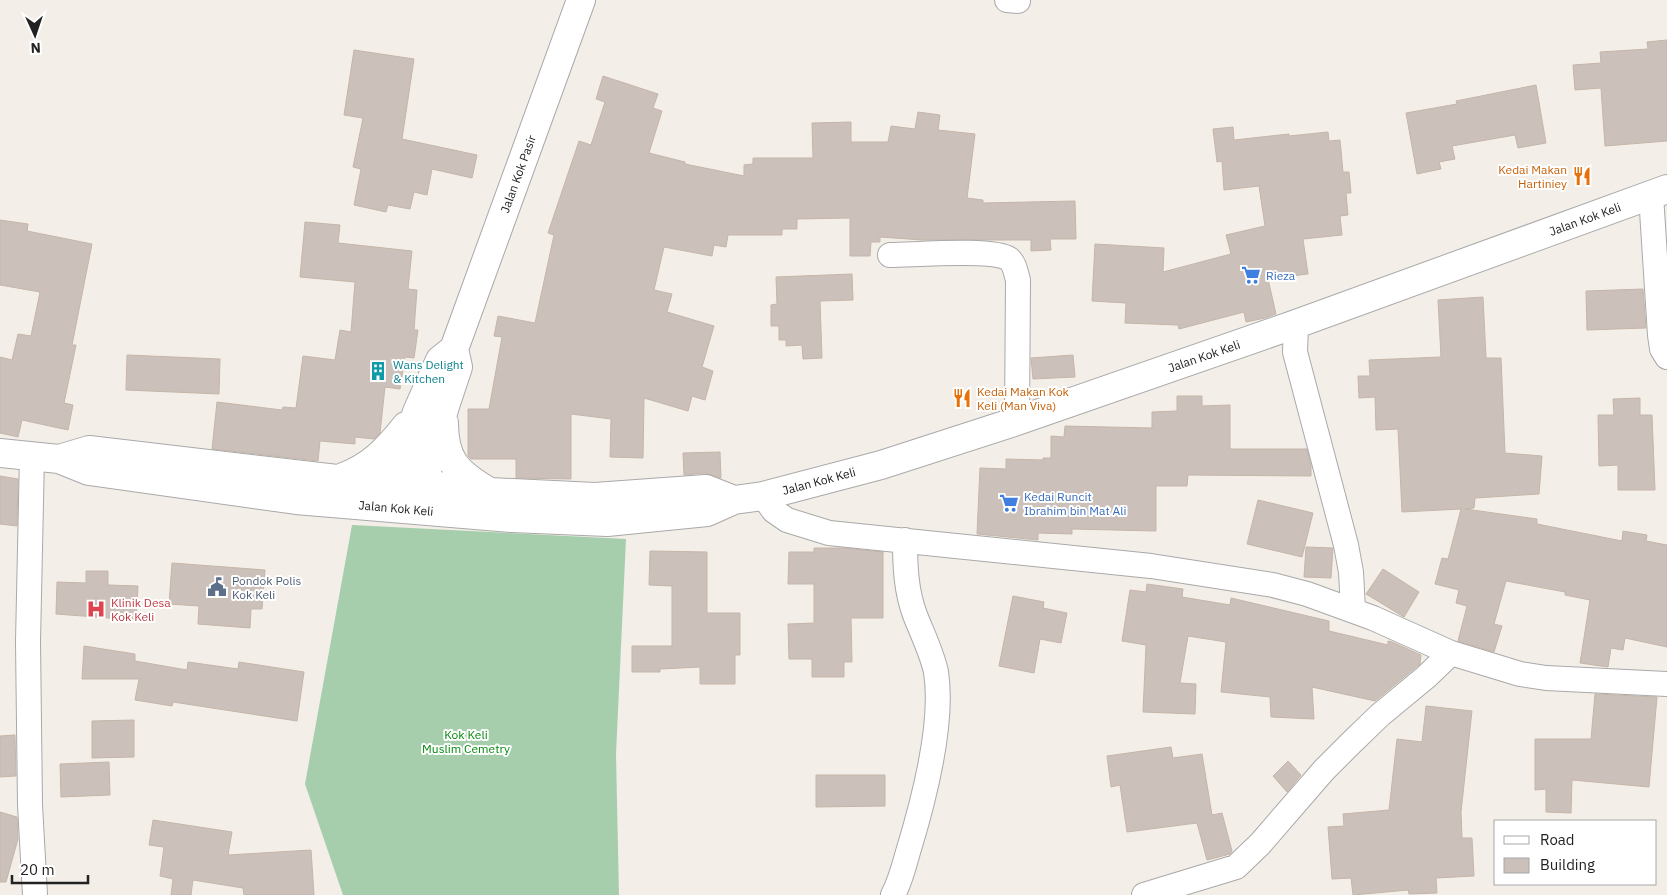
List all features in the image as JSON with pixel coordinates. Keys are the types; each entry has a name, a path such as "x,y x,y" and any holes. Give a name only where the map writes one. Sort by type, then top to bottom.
{"street":[{"name":"Jalan Kok Pasir","path":"408,486 417,412 440,360 454,349 581,0"},
{"name":"Jalan Kok Keli","path":"0,453 59,459 89,471 296,500 512,518 607,522 707,512 734,500 763,496 881,465 1017,421 1296,324 1659,192"},
{"path":"1659,192 1660,335 1662,349 1667,358"},
{"path":"890,256 980,253 1010,260 1015,268 1018,280 1017,421"},
{"path":"1296,324 1295,352 1346,545 1351,572 1353,610"},
{"name":"Jalan Kok Pasir","path":"408,486 445,406 458,367 454,349"},
{"path":"445,406 444,436 452,462 459,472 490,492"},
{"path":"337,479 358,471 382,455 417,412"},
{"name":"Jalan Kok Keli","path":"59,459 89,450 408,486 595,497 706,489 734,500"},
{"path":"32,455 28,642 30,805 34,895"},
{"path":"296,500 313,493 323,492 397,495 408,486 417,496 483,504 512,518"},
{"path":"763,496 774,511 787,520 829,532 851,536 905,540 1197,572 1273,585 1307,594 1353,610 1451,653 1512,672 1546,678 1667,684"},
{"path":"893,895 902,872 922,805 938,706 936,672 915,614 908,586 905,568 905,540"},
{"path":"1144,895 1236,867 1260,844 1324,770 1352,742 1451,653"}],"green space":[{"name":"Kok Keli Muslim Cemetry","path":"352,525 626,539 616,754 619,895 343,895 305,784"}],"building":[{"path":"1667,40 1667,141 1605,146 1601,88 1575,90 1573,65 1601,63 1600,52 1648,49 1647,42"},
{"path":"354,50 414,59 402,139 477,155 472,178 432,169 427,195 414,192 410,209 388,205 386,212 354,205 361,169 353,167 363,118 344,115"},
{"path":"603,76 658,94 653,108 662,111 649,153 685,162 685,164 744,176 744,165 753,164 753,158 813,158 812,123 851,122 851,142 888,142 891,126 915,129 918,112 940,115 938,130 975,134 967,198 983,200 983,203 1075,201 1076,239 1050,239 1051,250 1031,251 1031,240 922,240 880,237 880,242 871,242 870,256 850,256 850,218 797,219 797,229 782,229 782,235 728,235 726,247 714,245 712,256 664,247 654,290 672,294 667,312 714,326 702,367 713,371 705,400 692,396 688,411 644,398 643,458 610,457 611,419 571,414 571,479 516,478 516,459 471,459 468,456 468,409 489,409 502,337 494,336 498,316 535,323 554,235 548,233 579,141 591,145 605,102 596,99"},
{"path":"1536,85 1546,143 1518,148 1515,135 1452,146 1455,159 1439,162 1441,169 1417,174 1406,113 1457,104 1456,101"},
{"path":"1233,127 1234,140 1328,132 1329,141 1340,140 1343,172 1349,172 1351,193 1346,193 1348,215 1340,216 1342,235 1303,239 1308,274 1268,279 1276,314 1265,318 1246,322 1244,312 1179,329 1178,325 1125,323 1126,303 1092,301 1095,244 1164,248 1163,272 1231,254 1226,235 1265,226 1259,186 1224,190 1222,161 1217,162 1213,129"},
{"path":"0,220 28,224 27,231 92,244 72,345 76,345 64,403 73,405 68,430 22,420 18,437 0,433 0,357 12,360 18,334 31,336 40,292 0,285"},
{"path":"305,222 340,225 338,243 412,251 408,289 417,290 414,330 418,330 414,358 405,357 400,389 385,387 380,433 374,439 355,437 355,444 320,441 318,461 212,449 217,402 282,410 283,407 296,408 303,356 335,360 340,330 351,332 355,282 300,277"},
{"path":"852,274 853,300 820,301 822,358 803,359 802,345 786,346 786,340 779,340 779,326 771,326 771,305 777,304 776,277"},
{"path":"1643,289 1646,328 1587,330 1586,291"},
{"path":"1483,297 1486,358 1501,358 1505,453 1542,456 1539,494 1475,498 1474,508 1465,509 1537,519 1537,524 1622,541 1623,531 1647,535 1646,541 1667,545 1667,647 1625,638 1623,650 1611,648 1608,667 1580,663 1590,600 1565,595 1565,592 1506,581 1494,624 1502,626 1494,652 1458,641 1467,606 1456,603 1459,590 1435,584 1442,558 1448,559 1461,509 1402,512 1398,429 1376,430 1375,397 1359,398 1358,376 1370,376 1369,360 1441,357 1438,300"},
{"path":"127,355 220,359 219,394 126,390"},
{"path":"1073,355 1075,377 1033,379 1031,358"},
{"path":"1177,396 1202,396 1202,406 1230,405 1230,449 1307,449 1311,476 1188,475 1187,486 1156,486 1156,531 1072,529 1072,534 1038,533 1038,540 977,534 980,468 1006,469 1006,459 1043,460 1043,458 1051,458 1051,436 1064,437 1065,426 1152,428 1152,412 1177,411"},
{"path":"1640,398 1640,415 1652,415 1655,490 1618,490 1618,465 1599,466 1598,415 1614,415 1613,399"},
{"path":"720,452 721,478 705,473 684,475 683,453"},
{"path":"0,476 18,479 17,526 0,524"},
{"path":"1258,500 1313,513 1302,557 1247,544"},
{"path":"1306,547 1333,548 1331,578 1304,577"},
{"path":"814,548 843,548 883,552 883,618 851,618 852,662 844,662 844,677 812,677 812,659 789,659 788,624 814,623 814,584 788,584 789,552 814,552"},
{"path":"650,551 707,552 707,613 740,613 740,655 735,655 735,684 700,684 700,667 660,669 660,672 632,672 632,646 672,646 672,586 649,585"},
{"name":"Pondok Polis Kok Keli","path":"172,563 265,570 262,609 251,609 250,628 198,624 199,606 169,604"},
{"path":"1383,569 1419,592 1404,617 1366,594"},
{"name":"Klinik Desa Kok Keli","path":"86,571 108,571 108,585 138,586 136,620 56,614 57,582 86,583"},
{"path":"1147,584 1183,589 1182,597 1230,605 1231,598 1329,621 1329,631 1388,645 1388,641 1392,642 1421,655 1420,664 1375,701 1312,687 1314,719 1271,717 1270,697 1221,692 1226,642 1188,636 1180,683 1196,684 1195,714 1143,712 1146,645 1122,641 1130,590 1146,592"},
{"path":"1013,596 1044,602 1043,608 1067,613 1061,643 1040,639 1034,673 999,666"},
{"path":"84,646 135,654 135,661 187,670 188,662 238,669 239,662 304,672 297,721 173,702 172,706 135,700 139,679 82,679"},
{"path":"1595,694 1657,697 1649,787 1572,780 1571,813 1546,812 1546,789 1535,790 1535,739 1591,739"},
{"path":"1426,706 1472,711 1461,812 1462,838 1472,838 1474,876 1436,878 1437,893 1409,894 1408,890 1353,895 1351,878 1332,879 1328,827 1344,826 1343,814 1389,810 1397,739 1422,742"},
{"path":"134,720 134,757 92,758 92,721"},
{"path":"15,735 16,776 0,777 0,736"},
{"path":"1171,747 1173,758 1202,754 1212,815 1222,813 1232,851 1230,854 1207,860 1197,823 1127,832 1120,785 1111,787 1107,756"},
{"path":"1288,761 1301,775 1287,792 1273,776"},
{"path":"109,762 110,795 61,797 60,764"},
{"path":"816,775 885,775 885,806 816,807"},
{"path":"0,812 17,817 18,839 6,882 0,882"},
{"path":"153,820 232,832 228,855 311,850 314,895 244,895 243,888 193,880 191,895 171,895 173,879 160,876 164,847 149,845"}],"place":[{"name":"Kedai Makan Hartiniey","path":"1582,176"},
{"name":"Rieza","path":"1251,275"},
{"name":"Wans Delight & Kitchen","path":"378,371"},
{"name":"Kedai Makan Kok Keli (Man Viva)","path":"962,398"},
{"name":"Kedai Runcit Ibrahim bin Mat Ali","path":"1009,503"},
{"name":"Pondok Polis Kok Keli","path":"217,587"},
{"name":"Klinik Desa Kok Keli","path":"96,609"}]}
